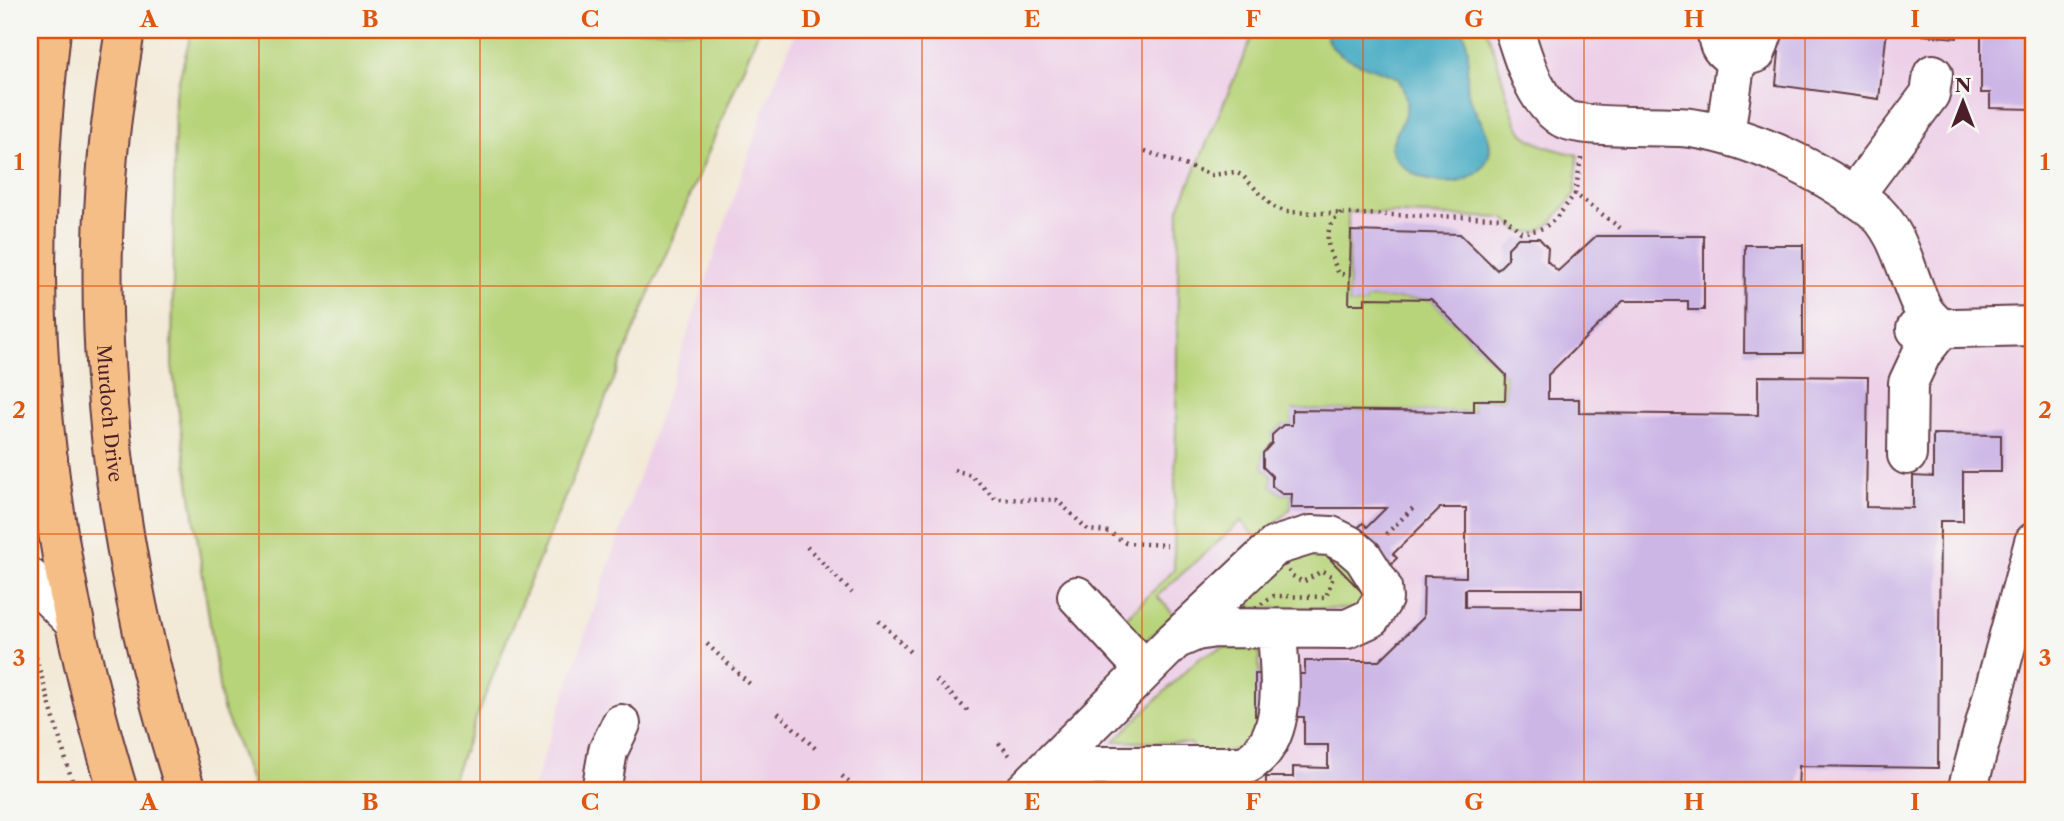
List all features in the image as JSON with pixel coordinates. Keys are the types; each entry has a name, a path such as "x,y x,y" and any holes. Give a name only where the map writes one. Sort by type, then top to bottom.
{"main road":[{"path":"51,30 38,165 36,281 48,459 74,622 99,731 118,791"},
{"name":"Murdoch Drive","path":"125,30 107,168 103,300 115,467 134,586 169,737 186,791"}],"street":[{"path":"1514,30 1538,91 1550,109 1563,119 1578,124 1646,124 1726,135 1767,149 1872,208 1886,227 1924,312 1941,329 2034,326"},
{"path":"1726,135 1726,44 1756,52 1764,30"},
{"path":"1853,197 1930,94 1934,74"},
{"path":"1907,455 1908,383 1922,353 1941,329"},
{"path":"30,503 48,459"},
{"path":"1031,774 1145,670 1175,640 1263,555 1292,539 1331,536 1349,545 1363,557 1382,587 1383,599 1377,610 1359,625 1347,629 1215,628 1196,631 1175,640"},
{"path":"1968,791 2034,546"},
{"path":"30,578 74,622"},
{"path":"1077,596 1145,670"},
{"path":"1031,774 1244,766 1258,759 1268,749 1277,728 1277,629"},
{"path":"601,791 608,751 621,724"}],"path":[{"path":"1145,150 1212,175 1235,172 1243,176 1272,206 1286,212 1505,218 1521,232 1538,232 1551,223 1575,194 1583,150"},
{"path":"1575,194 1623,230"},
{"path":"1342,212 1328,228 1326,240 1339,274 1350,275"},
{"path":"954,470 971,475 996,499 1057,500 1088,530 1109,532 1126,543 1167,545"},
{"path":"807,547 852,593"},
{"path":"1282,558 1291,575 1303,582 1322,571 1333,577 1326,597 1274,596 1252,610 1244,607 1243,594 1282,558"},
{"path":"879,620 913,655"},
{"path":"30,637 75,791"},
{"path":"707,644 752,686"},
{"path":"936,680 971,713"},
{"path":"778,713 816,749"},
{"path":"999,743 1031,774"},
{"path":"842,776 858,791"}],"shaded area":[{"path":"796,30 2034,30 2034,791 532,791 764,109"}],"green space":[{"path":"192,30 759,30 523,598 448,791 255,791 222,706 172,366 175,95"},
{"path":"1255,30 1486,30 1520,129 1538,143 1578,155 1575,194 1551,223 1538,232 1521,232 1504,218 1348,212 1349,304 1365,304 1365,298 1431,299 1506,375 1505,400 1475,400 1474,412 1293,410 1292,425 1283,425 1272,435 1272,443 1263,453 1263,467 1272,476 1272,486 1282,494 1292,494 1291,508 1259,540 1241,521 1157,596 1175,616 1144,642 1123,621 1174,570 1179,208"},
{"path":"1321,550 1365,591 1358,609 1254,608 1246,605 1245,597 1278,563"},
{"path":"1224,647 1255,648 1259,654 1261,725 1245,749 1192,755 1192,744 1114,741 1200,657"}],"water":[{"path":"1326,30 1463,30 1468,54 1468,93 1487,133 1490,149 1480,171 1468,179 1437,182 1422,178 1397,160 1391,147 1406,107 1406,99 1398,78 1342,55 1333,48"}],"building":[{"path":"1742,30 1887,30 1879,99 1776,85 1779,52 1740,46"},
{"path":"1922,30 1958,30 1957,38 1922,35"},
{"path":"1981,30 2034,30 2034,109 1990,108 1990,93 1981,93"},
{"path":"1351,231 1460,234 1497,270 1508,259 1508,248 1518,238 1539,238 1548,248 1547,261 1558,271 1596,236 1704,236 1704,310 1688,310 1688,301 1623,301 1548,375 1548,399 1579,399 1579,413 1758,415 1758,376 1868,377 1866,507 1913,508 1913,476 1933,477 1933,434 2001,435 2001,472 1963,472 1963,521 1940,521 1938,768 1799,766 1798,791 1266,791 1266,777 1293,777 1293,767 1328,768 1328,745 1304,745 1304,717 1255,716 1255,674 1305,674 1305,661 1379,661 1423,618 1424,576 1466,577 1466,508 1440,508 1393,554 1397,558 1362,592 1328,557 1363,523 1367,527 1386,508 1291,508 1292,494 1282,494 1272,486 1272,476 1263,467 1263,453 1272,443 1272,435 1283,425 1292,425 1292,410 1474,412 1474,400 1505,400 1506,375 1431,299 1365,298 1365,304 1349,304","holes":["1465,589 1582,589 1582,608 1465,607"]},
{"path":"1745,245 1803,245 1803,353 1744,353"}]}
